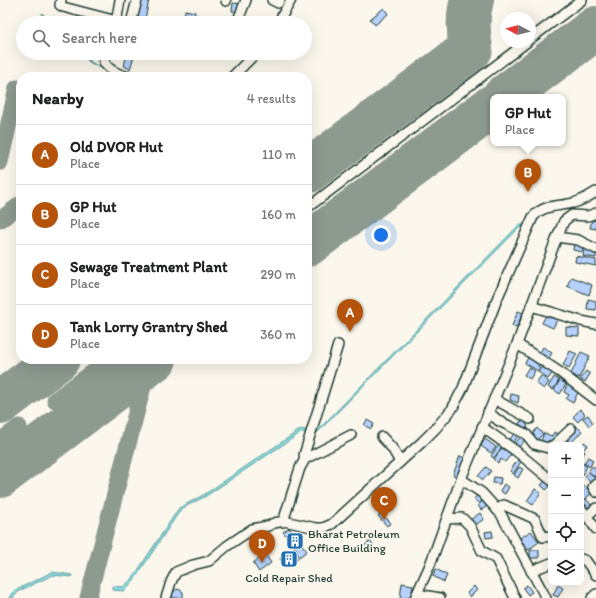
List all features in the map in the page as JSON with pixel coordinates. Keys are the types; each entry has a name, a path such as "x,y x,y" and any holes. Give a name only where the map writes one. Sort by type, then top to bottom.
{"street":[{"path":"61,0 60,5 63,7 95,16"},
{"path":"118,16 120,0"},
{"path":"134,16 137,0"},
{"path":"240,16 246,0"},
{"path":"272,0 278,3 280,0"},
{"path":"282,16 291,0"},
{"path":"536,34 582,0"},
{"path":"312,204 519,48"},
{"path":"105,60 104,62 108,67 116,72"},
{"path":"237,72 249,60"},
{"path":"166,598 171,582 178,571 209,561 227,546 252,529 283,522 293,522 316,528 323,528 332,524 400,462 436,428 452,409 457,400 467,379 503,285 533,217 546,207 578,202 596,192"},
{"path":"440,598 416,596 430,565 482,427 557,237 564,221 568,217 572,215 593,216"},
{"path":"557,237 578,240 596,249"},
{"path":"531,306 596,324"},
{"path":"516,344 561,373 596,400"},
{"path":"283,522 300,468 305,459 304,455 338,345"},
{"path":"494,399 530,419"},
{"path":"488,412 499,422 526,434 534,444 548,448"},
{"path":"482,427 516,451 549,478"},
{"path":"557,442 571,430"},
{"path":"305,459 352,435"},
{"path":"382,437 392,448 400,462"},
{"path":"462,479 482,493 497,510 511,532 546,598"},
{"path":"596,484 593,487 596,492"},
{"path":"497,510 504,505 535,519 543,537 548,536"},
{"path":"596,508 584,512 596,529"},
{"path":"447,519 462,518 470,526 482,551 496,559 515,598"},
{"path":"592,563 596,575"},
{"path":"531,571 548,564"},
{"path":"592,598 596,594"}],"water":[{"path":"519,225 523,225 315,435 302,432 206,496 181,509 134,580 124,591 112,590 112,586 123,587 132,579 179,508 205,494 301,429 315,433"},
{"path":"52,572 72,575 71,577 53,575 19,591 13,598 10,598 14,591"}],"building":[{"path":"140,0 149,0 146,16 137,16"},
{"path":"233,3 241,4 239,12 232,11"},
{"path":"384,8 388,14 375,25 370,19"},
{"path":"185,10 195,12 195,16 185,16"},
{"path":"126,60 133,60 130,69 124,66"},
{"path":"592,220 596,221 596,229 590,228"},
{"path":"574,243 584,245 582,252 573,250"},
{"path":"584,249 596,251 596,258 583,256"},
{"path":"576,256 596,260 596,266 575,262"},
{"path":"571,277 592,285 589,295 567,286"},
{"path":"588,299 596,301 596,310 587,309"},
{"path":"518,311 523,313 516,328 512,326"},
{"path":"546,315 557,320 553,328 542,323"},
{"path":"566,327 579,328 579,336 566,335"},
{"path":"543,347 552,353 547,361 538,356"},
{"path":"570,351 577,354 569,368 563,365"},
{"path":"581,352 590,356 579,378 571,374"},
{"path":"530,354 541,361 538,366 540,368 538,371 525,363"},
{"path":"544,364 554,371 548,379 538,372"},
{"path":"529,367 535,371 530,379 524,375"},
{"path":"586,371 590,374 585,382 580,379"},
{"path":"541,376 549,382 544,389 536,383"},
{"path":"554,377 559,380 553,390 548,387"},
{"path":"560,380 566,384 560,394 554,390"},
{"path":"569,381 579,390 573,403 566,399 569,395 564,392"},
{"path":"511,394 519,396 518,403 510,400"},
{"path":"580,409 585,414 578,422 573,417"},
{"path":"588,415 593,423 589,426 583,418"},
{"path":"367,420 374,424 371,429 364,425"},
{"path":"524,420 528,427 523,430 519,423"},
{"path":"576,426 582,431 572,442 565,438"},
{"path":"537,428 543,434 537,440 532,435"},
{"path":"515,432 519,434 512,445 508,442"},
{"path":"554,432 558,434 554,442 549,440 547,444 541,441 544,433 552,436"},
{"path":"522,435 526,439 517,449 513,446"},
{"path":"485,439 496,447 491,453 481,446"},
{"path":"584,442 588,445 584,449"},
{"path":"500,443 503,445 494,458 491,456"},
{"path":"504,445 513,452 505,462 501,459 498,463 494,459"},
{"path":"460,456 465,458 459,477 453,475"},
{"path":"588,457 593,460 590,467 584,463"},
{"path":"519,458 522,460 513,474 510,471"},
{"path":"584,464 587,466 584,473"},
{"path":"593,466 596,469 596,478 588,471"},
{"path":"486,467 491,471 483,480 478,476"},
{"path":"519,467 523,469 518,478 514,475"},
{"path":"589,472 596,479 592,484 585,477"},
{"path":"494,477 501,478 500,484 493,483"},
{"path":"545,481 548,484 548,488 546,490 541,485"},
{"path":"504,484 509,487 505,494 500,491"},
{"path":"584,486 592,492 586,499 584,497"},
{"path":"535,489 541,493 533,505 527,501"},
{"path":"479,493 484,499 479,504 474,499"},
{"path":"485,499 489,505 481,510 478,505"},
{"path":"586,499 594,508 590,512 584,505 584,501"},
{"path":"381,513 391,523 387,526 378,516"},
{"path":"480,513 484,519 474,526 470,520"},
{"name":"Bharat Petroleum Office Building","path":"289,528 307,551 299,557 295,552 297,550 283,532"},
{"path":"492,531 493,537 486,538 485,532"},
{"path":"531,531 539,542 528,550 520,538"},
{"path":"370,541 373,545 367,551 363,547"},
{"name":"Cold Repair Shed","path":"291,550 298,559 287,567 280,559"},
{"path":"530,550 539,550 539,558 530,558"},
{"path":"265,554 271,563 259,572 253,563"},
{"path":"436,569 447,575 444,582 433,576"},
{"path":"402,583 413,585 411,598 400,598"},
{"path":"527,585 532,592 528,595 523,588"},
{"path":"474,586 477,590 470,597 467,593"},
{"path":"558,586 563,588 558,597 553,595"},
{"path":"177,589 183,592 183,598 173,598 172,593"}],"waterway":[{"path":"88,60 106,71"}],"taxiway":[{"path":"0,162 16,92"},
{"path":"0,220 16,208"},
{"path":"55,400 104,364"},
{"path":"88,598 147,371 142,364"},
{"path":"0,441 19,427"}],"runway":[{"path":"312,168 471,49 468,24 472,0"},
{"path":"508,94 596,28"},
{"path":"312,241 490,108"},
{"path":"0,403 51,364"},
{"path":"0,476 148,364"}],"place":[{"name":"GP Hut","path":"528,192"},
{"name":"Old DVOR Hut","path":"350,332"},
{"name":"Sewage Treatment Plant","path":"384,520"},
{"name":"Bharat Petroleum Office Building","path":"295,541"},
{"name":"Cold Repair Shed","path":"289,559"},
{"name":"Tank Lorry Grantry Shed","path":"262,563"}]}
